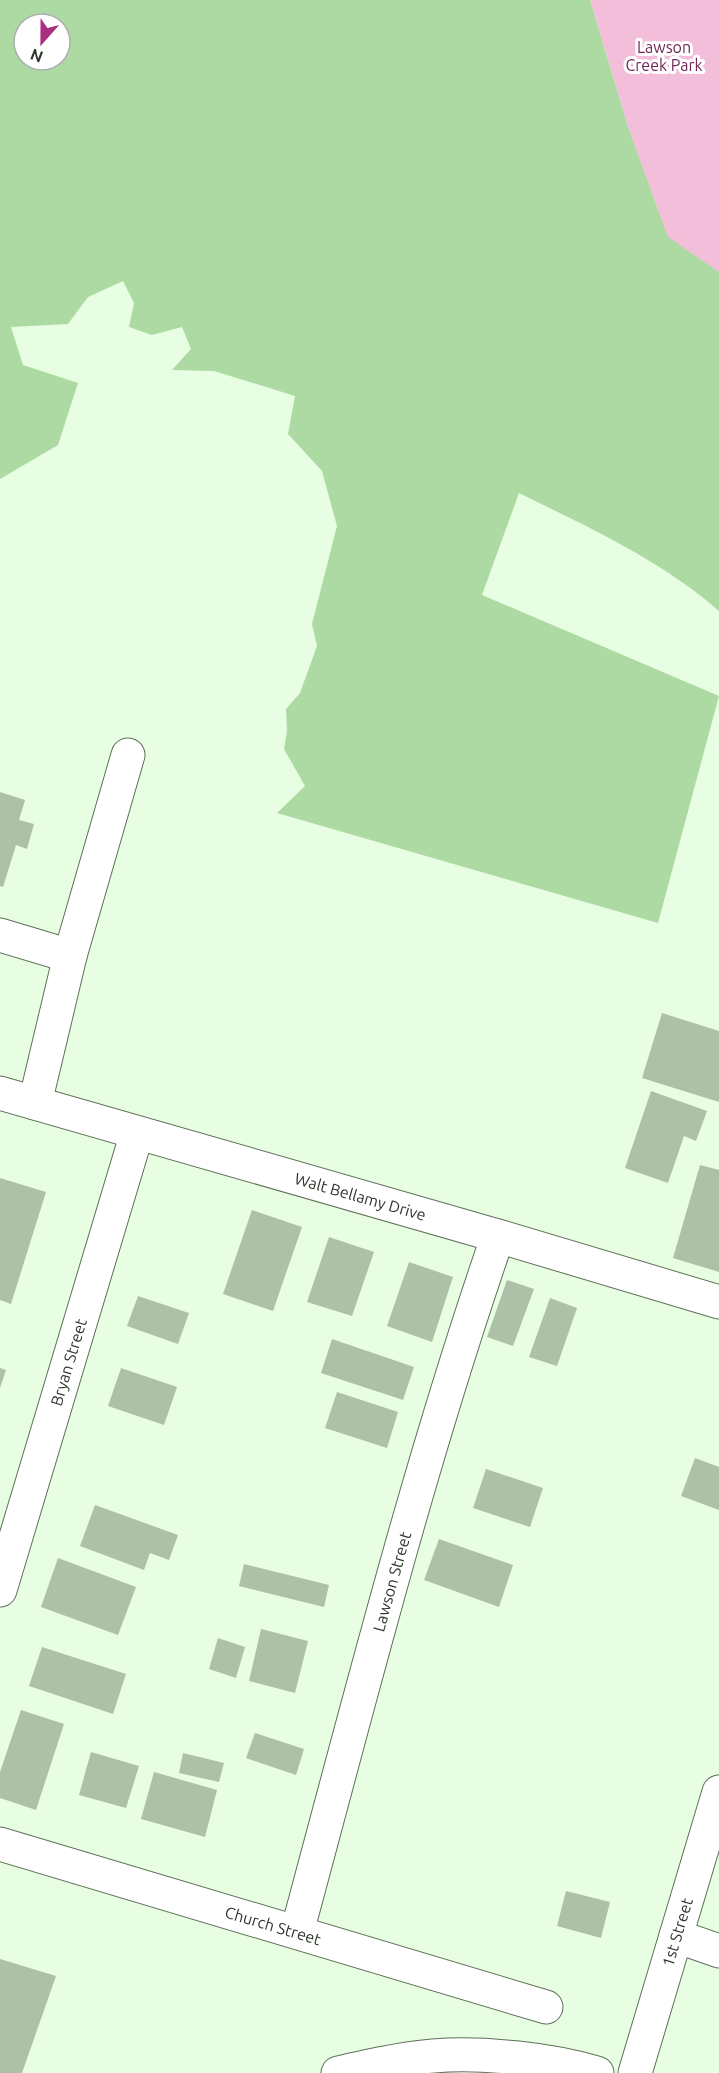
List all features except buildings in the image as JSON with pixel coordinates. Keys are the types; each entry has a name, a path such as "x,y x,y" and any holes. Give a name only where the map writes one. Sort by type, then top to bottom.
{"street":[{"path":"35,1103 70,956 128,754"},
{"path":"0,935 70,956"},
{"name":"Walt Bellamy Drive","path":"0,1093 719,1302"},
{"name":"Bryan Street","path":"0,1590 137,1133"},
{"name":"Lawson Street","path":"297,1932 396,1566 468,1321 498,1236"},
{"name":"1st Street","path":"635,2073 719,1792"},
{"name":"Church Street","path":"0,1844 546,2007"},
{"path":"676,1936 719,1951"},
{"path":"338,2073 391,2061 435,2056 477,2056 519,2058 597,2073"}],"green space":[{"name":"Lawson Creek Park","path":"590,0 719,0 719,272 668,238 628,127"}],"shaded area":[{"path":"0,0 590,0 628,127 668,237 719,272 719,611 648,560 519,493 482,595 719,696 658,923 277,813 305,786 284,749 287,731 286,709 300,693 317,646 312,624 337,526 322,471 288,434 295,396 214,371 172,370 191,349 182,327 152,335 129,327 134,303 123,281 88,297 68,324 11,327 23,365 78,383 58,445 0,479"}]}
